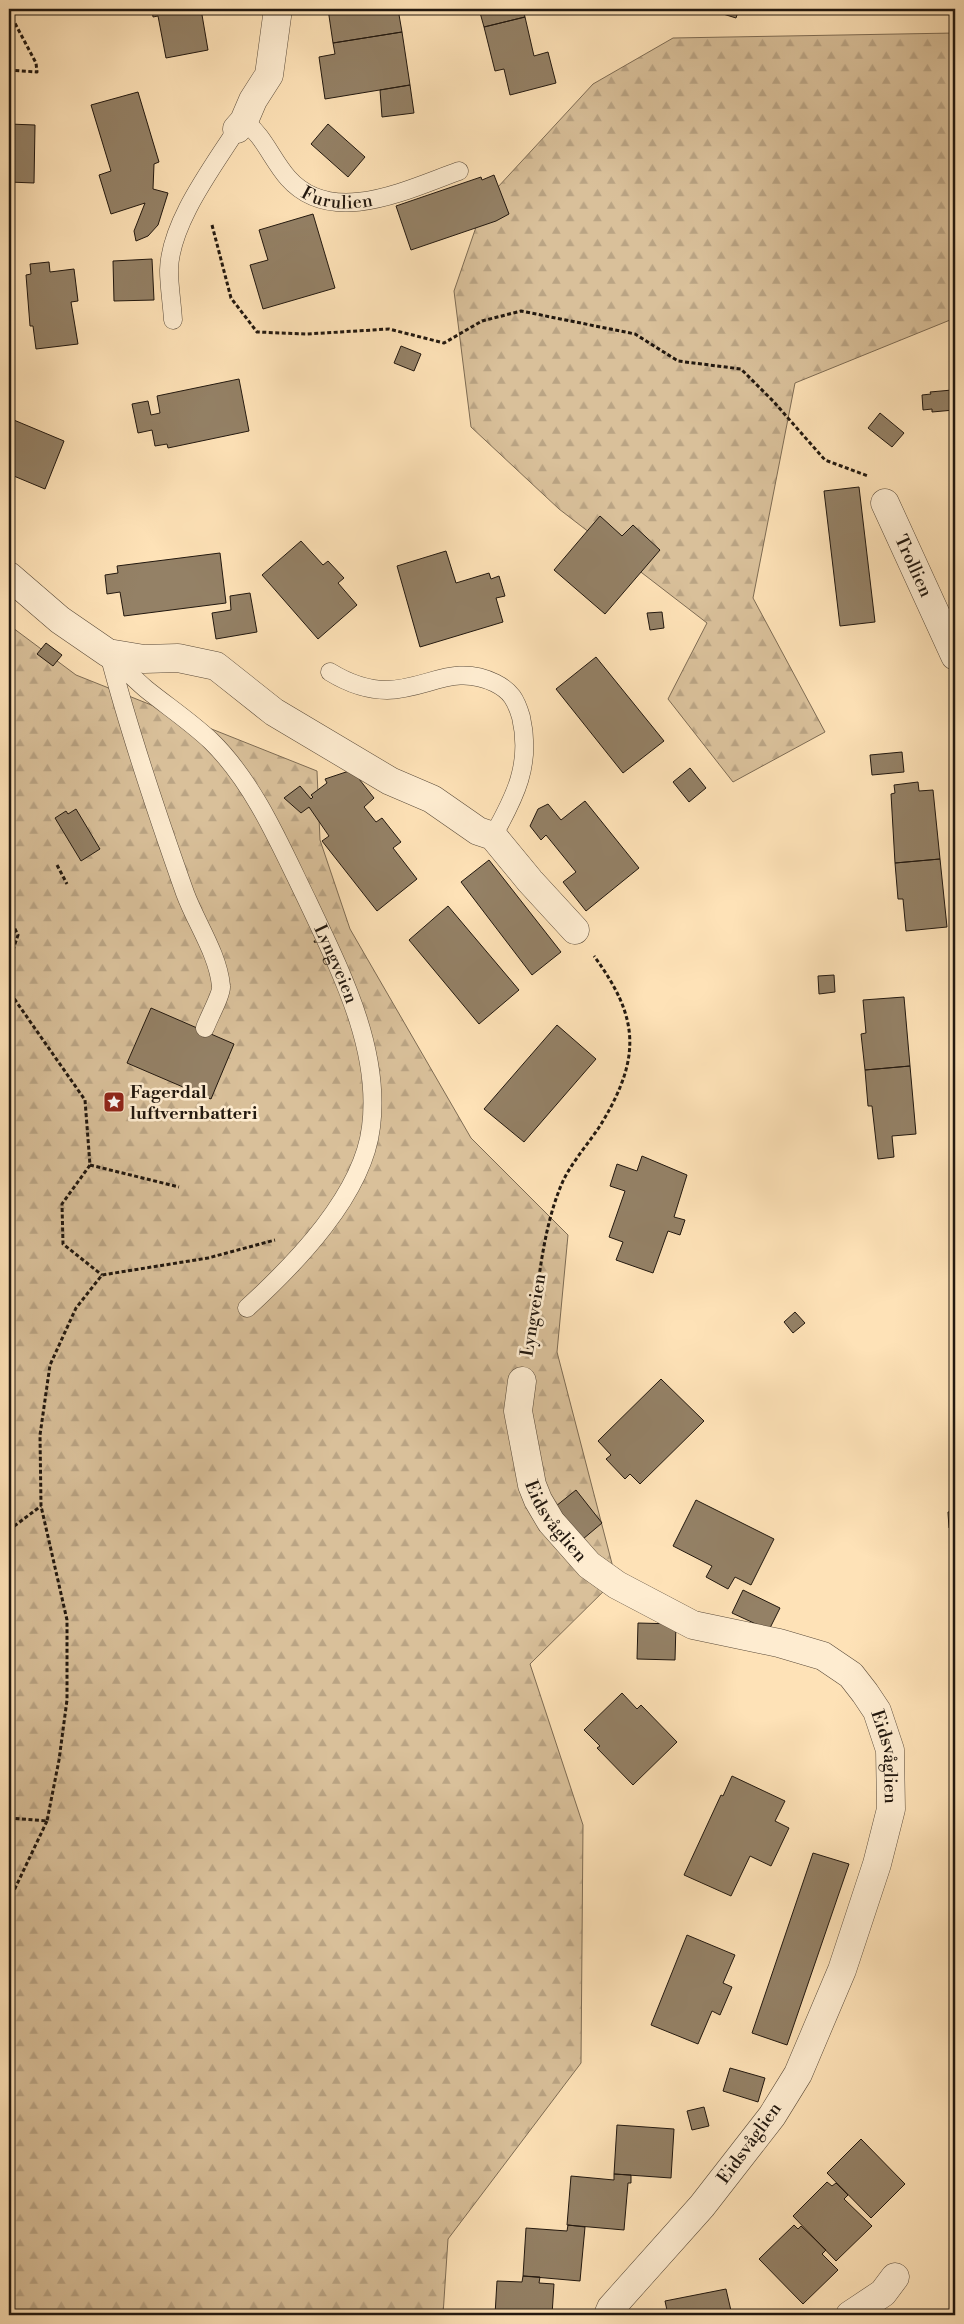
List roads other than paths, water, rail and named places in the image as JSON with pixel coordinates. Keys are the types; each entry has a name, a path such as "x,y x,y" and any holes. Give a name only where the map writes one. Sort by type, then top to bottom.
{"street":[{"path":"240,125 269,75 278,9"},
{"name":"Trollien","path":"886,503 955,656"},
{"name":"Lyngveien","path":"9,576 60,620 108,653 144,659 178,658 216,666 274,712 390,780 432,799 478,831 493,836 575,930"},
{"name":"Eidsvåglien","path":"522,1381 518,1404 520,1425 538,1500 551,1522 589,1565 618,1585 693,1625 780,1642 823,1656 851,1675 865,1693 877,1711 890,1750 891,1810 877,1864 842,1970 798,2074 772,2116 707,2200 611,2308 608,2315"},
{"path":"850,2315 884,2293 895,2278"}],"lane":[{"name":"Furulien","path":"240,125 254,128 288,178 310,196 324,201 360,202 404,191 459,170"},
{"path":"173,320 169,268 176,237 190,201 240,125"},
{"path":"108,653 122,705 155,810 190,905 213,956 222,987 205,1028"},
{"name":"Lyngveien","path":"108,653 144,687 210,740 229,762 256,801 280,845 347,992 366,1047 373,1093 372,1128 364,1155 350,1185 322,1229 287,1271 246,1308"},
{"path":"330,672 352,685 388,690 454,675 479,676 507,689 516,702 524,730 526,750 515,798 493,836"}],"place":[{"name":"Fagerdal luftvernbatteri","path":"114,1102"}]}
